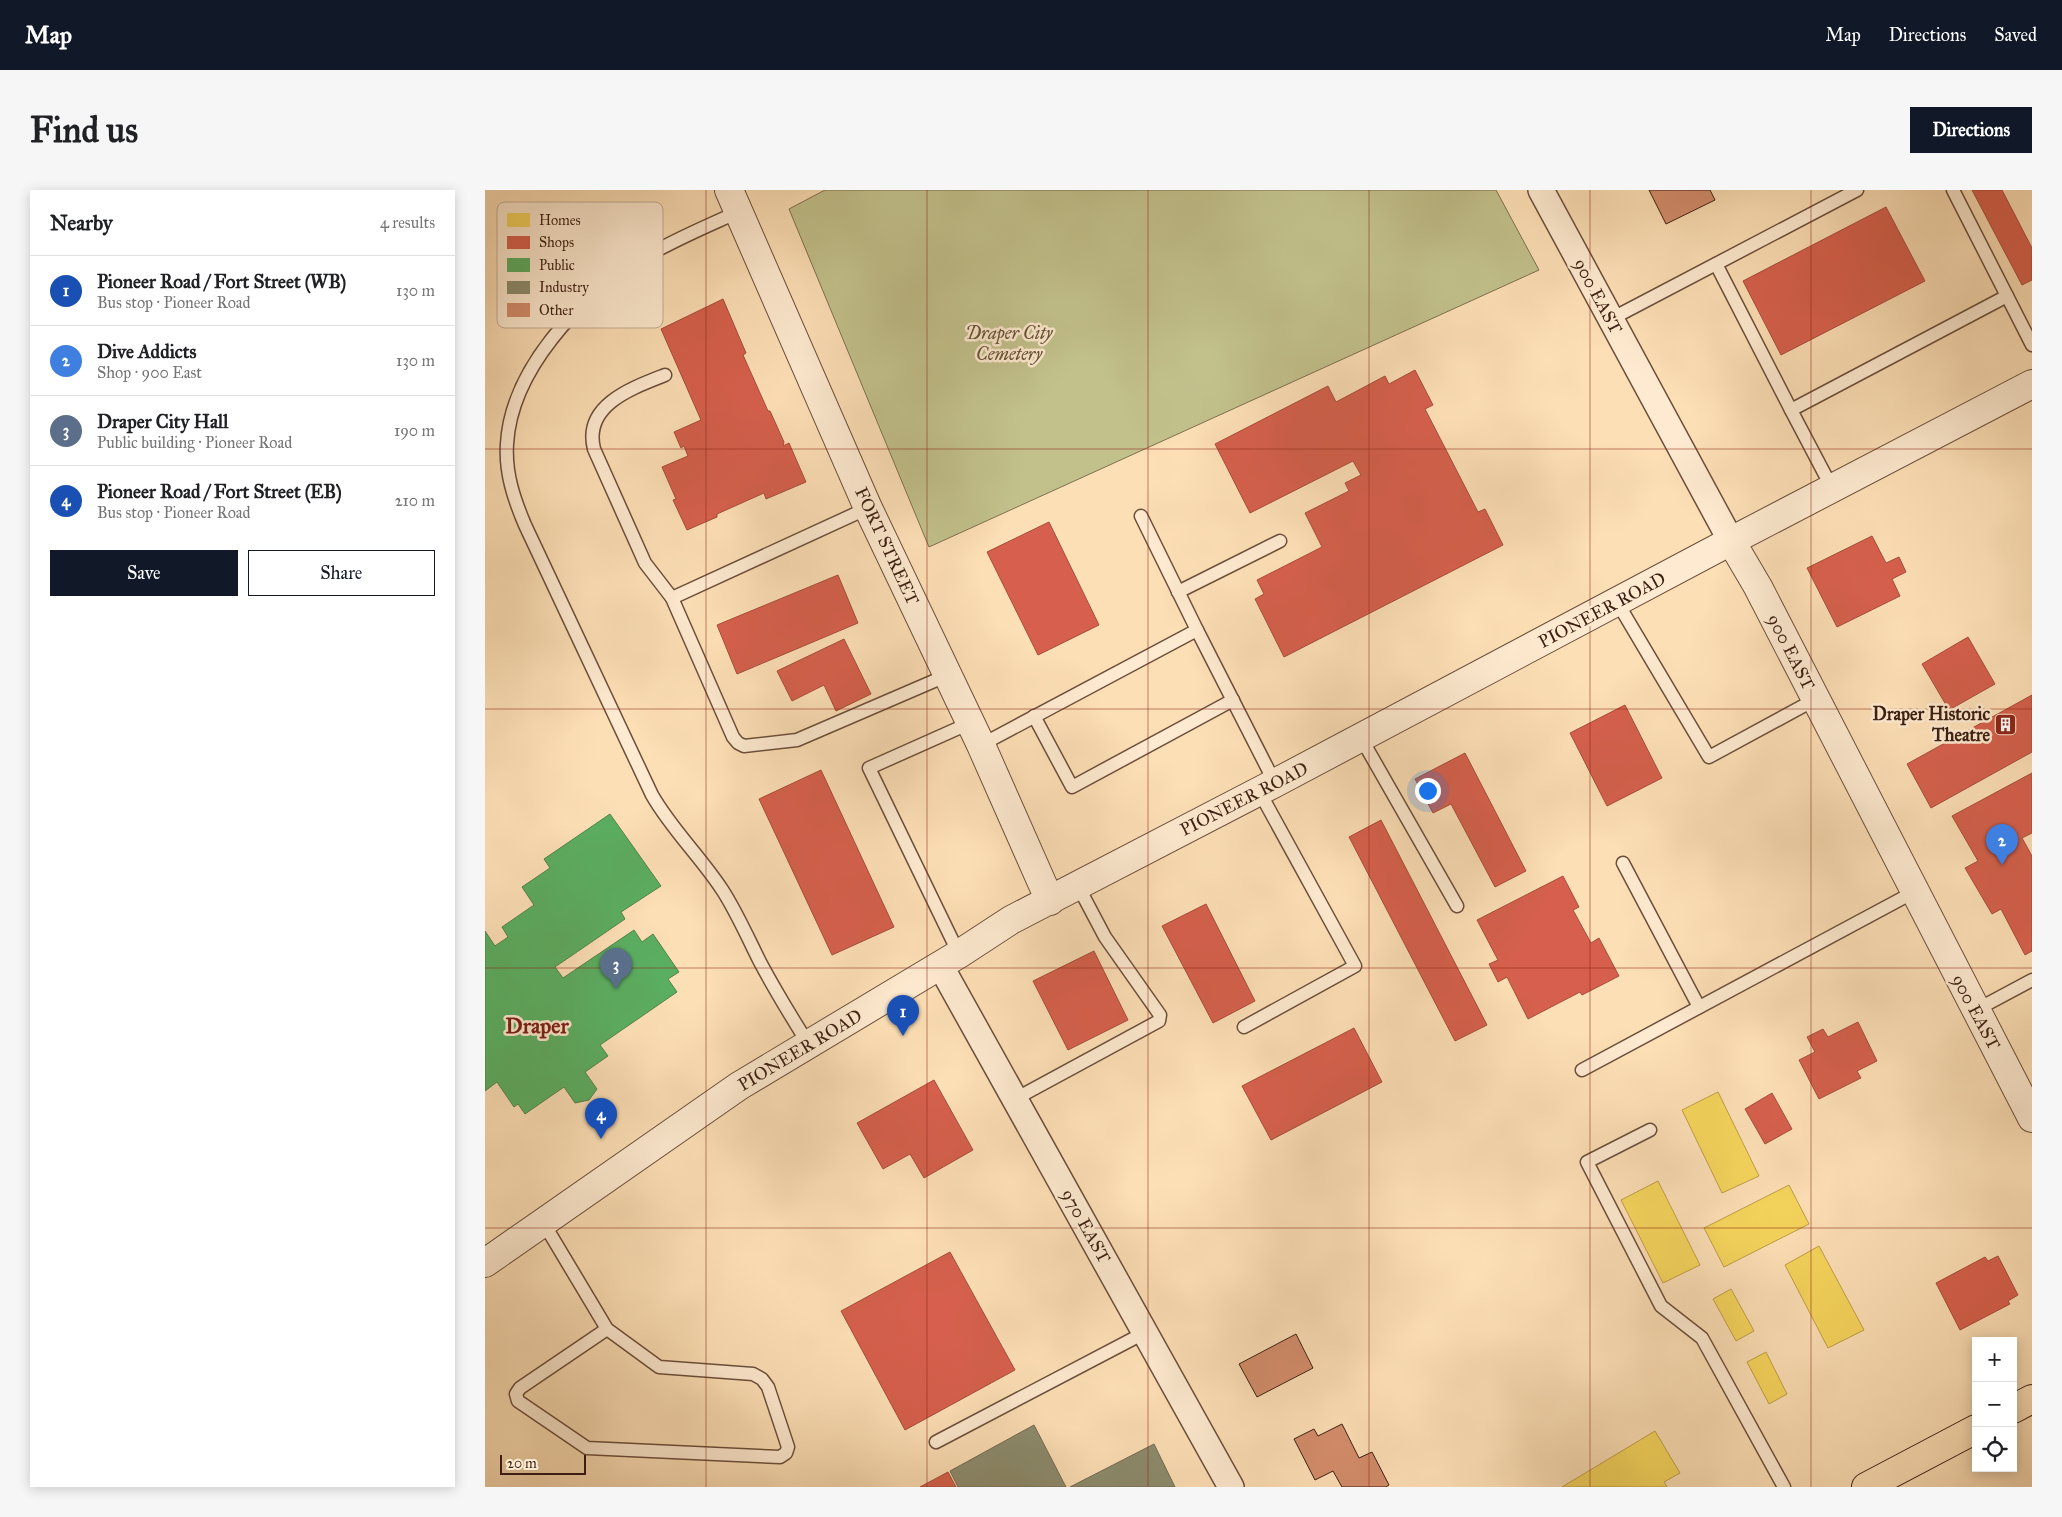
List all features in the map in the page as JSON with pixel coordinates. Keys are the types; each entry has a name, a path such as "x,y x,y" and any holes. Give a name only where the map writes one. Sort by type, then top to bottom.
{"main road":[{"path":"2017,1407 2032,1399"},
{"path":"1866,1487 1972,1430"}],"street":[{"name":"900 EAST","path":"1541,190 1731,541 1758,587 2032,1118"},
{"name":"FORT STREET","path":"734,201 868,508 976,734 1050,901"},
{"name":"PIONEER ROAD","path":"485,1263 739,1086 950,960 1011,920 1361,738 1731,541 2032,384"},
{"name":"970 EAST","path":"950,960 1015,1098 1231,1487"}],"lane":[{"path":"1611,319 1857,190"},
{"path":"1953,190 2032,345"},
{"path":"663,247 734,201"},
{"path":"1716,264 1832,488"},
{"path":"1791,410 2007,296"},
{"path":"562,328 532,369 516,400 509,426 507,445 508,470 515,502 652,795 677,833 722,890 775,990 809,1045"},
{"path":"665,375 626,391 612,401 599,415 592,427 591,438 594,449 645,563 672,598 733,737 738,744 744,746 797,740 948,675"},
{"path":"672,598 868,508"},
{"path":"1141,516 1233,700 1267,787 1355,966 1244,1028"},
{"path":"1179,592 1280,541"},
{"path":"1617,602 1709,757 1815,699"},
{"path":"950,960 869,768 1034,716 1197,630"},
{"path":"1034,716 1072,787 1233,700"},
{"path":"1361,738 1457,906"},
{"path":"1623,863 1699,1007"},
{"path":"1015,1098 1159,1020 1160,1015 1105,938 1078,886"},
{"path":"1582,1070 1914,892"},
{"path":"1975,1010 2032,980"},
{"path":"1650,1130 1587,1162 1661,1306 1702,1338 1784,1487"},
{"path":"543,1222 607,1329 659,1367 753,1374 762,1379 768,1387 788,1447 786,1453 780,1457 587,1448 518,1401 516,1394 520,1388 607,1329"},
{"path":"936,1442 1146,1332"}],"green space":[{"name":"Draper City Cemetery","path":"825,190 1496,190 1539,270 929,547 789,209"}],"building: Homes":[{"path":"1718,1092 1759,1176 1722,1193 1682,1110"},
{"path":"1658,1181 1700,1265 1663,1283 1621,1200"},
{"path":"1789,1185 1809,1224 1724,1267 1704,1228"},
{"path":"1819,1246 1864,1330 1828,1348 1785,1265"},
{"path":"1731,1289 1754,1331 1736,1341 1713,1299"},
{"path":"1766,1352 1787,1394 1769,1404 1747,1362"},
{"path":"1655,1431 1680,1473 1664,1482 1667,1487 1562,1487"}],"building: Shops":[{"path":"1972,190 2002,190 2032,248 2032,280 2022,285"},
{"path":"1886,207 1925,281 1781,355 1743,281"},
{"path":"723,299 746,353 743,355 784,442 783,446 789,443 806,482 766,499 764,493 687,530 673,500 676,499 662,467 688,456 684,446 681,448 674,432 701,420 661,329"},
{"path":"1415,370 1433,405 1425,409 1478,512 1485,509 1503,545 1284,657 1255,599 1264,594 1257,580 1322,547 1305,513 1349,491 1345,483 1361,475 1353,461 1250,513 1215,444 1328,386 1336,402 1385,376 1389,384"},
{"path":"1049,522 1099,625 1038,655 987,552"},
{"path":"1872,536 1886,563 1899,557 1906,572 1892,579 1900,596 1837,627 1807,568"},
{"path":"838,575 858,623 737,674 717,625"},
{"path":"1968,637 1995,684 1949,710 1922,664"},
{"path":"844,639 871,694 836,711 824,685 792,701 777,671"},
{"name":"Draper Historic Theatre","path":"2032,695 2032,752 1931,808 1907,764"},
{"path":"1625,705 1662,778 1607,806 1570,733"},
{"path":"1465,753 1526,871 1495,887 1451,804 1433,813 1415,779"},
{"path":"821,770 894,927 832,955 759,799"},
{"path":"2032,773 2032,833 2022,838 2032,856 2032,951 2025,955 2001,909 1992,914 1965,868 1978,861 1952,816"},
{"path":"1381,820 1487,1025 1455,1041 1349,837"},
{"path":"1563,876 1579,907 1573,910 1591,943 1599,938 1619,976 1582,995 1580,992 1528,1019 1507,977 1498,982 1489,964 1498,960 1477,920"},
{"path":"1206,904 1255,1001 1213,1023 1162,926"},
{"path":"1094,951 1128,1020 1068,1050 1033,981"},
{"path":"1858,1022 1877,1061 1857,1071 1861,1078 1819,1099 1799,1060 1815,1052 1807,1037 1823,1029 1828,1037"},
{"path":"1354,1028 1382,1082 1271,1140 1242,1086"},
{"path":"934,1080 973,1150 924,1178 910,1154 883,1169 857,1123"},
{"path":"1772,1093 1792,1129 1765,1144 1745,1109"},
{"path":"950,1252 1015,1370 905,1430 841,1311"},
{"path":"1998,1256 2018,1295 2008,1301 2010,1304 1960,1330 1936,1283 1985,1257 1988,1261"},
{"path":"948,1472 956,1487 920,1487"}],"building: Public":[{"path":"610,814 661,886 621,912 625,919 555,967 563,978 634,930 642,942 653,934 679,972 668,979 677,992 600,1045 608,1056 585,1072 597,1089 589,1100 575,1103 564,1087 525,1114 518,1104 514,1107 497,1082 485,1091 485,931 495,946 508,937 502,927 534,905 522,887 550,868 544,859"}],"building: Industry":[{"path":"1034,1425 1066,1487 958,1487 950,1471"},
{"path":"1154,1444 1175,1487 1070,1487"}],"building: Other":[{"path":"1649,190 1710,190 1715,200 1666,224"},
{"path":"1296,1334 1313,1368 1257,1397 1239,1364"},
{"path":"1342,1424 1359,1458 1372,1452 1389,1485 1386,1487 1342,1487 1333,1471 1315,1480 1294,1439 1314,1429 1318,1436"}],"place":[{"name":"Draper Historic Theatre","path":"2006,724"},
{"name":"Dive Addicts","path":"2002,865"},
{"name":"Draper City Hall","path":"616,989"},
{"name":"Pioneer Road / Fort Street (WB)","path":"903,1036"},
{"name":"Pioneer Road / Fort Street (EB)","path":"601,1139"}],"district":[{"name":"Draper","path":"537,1025"}]}
